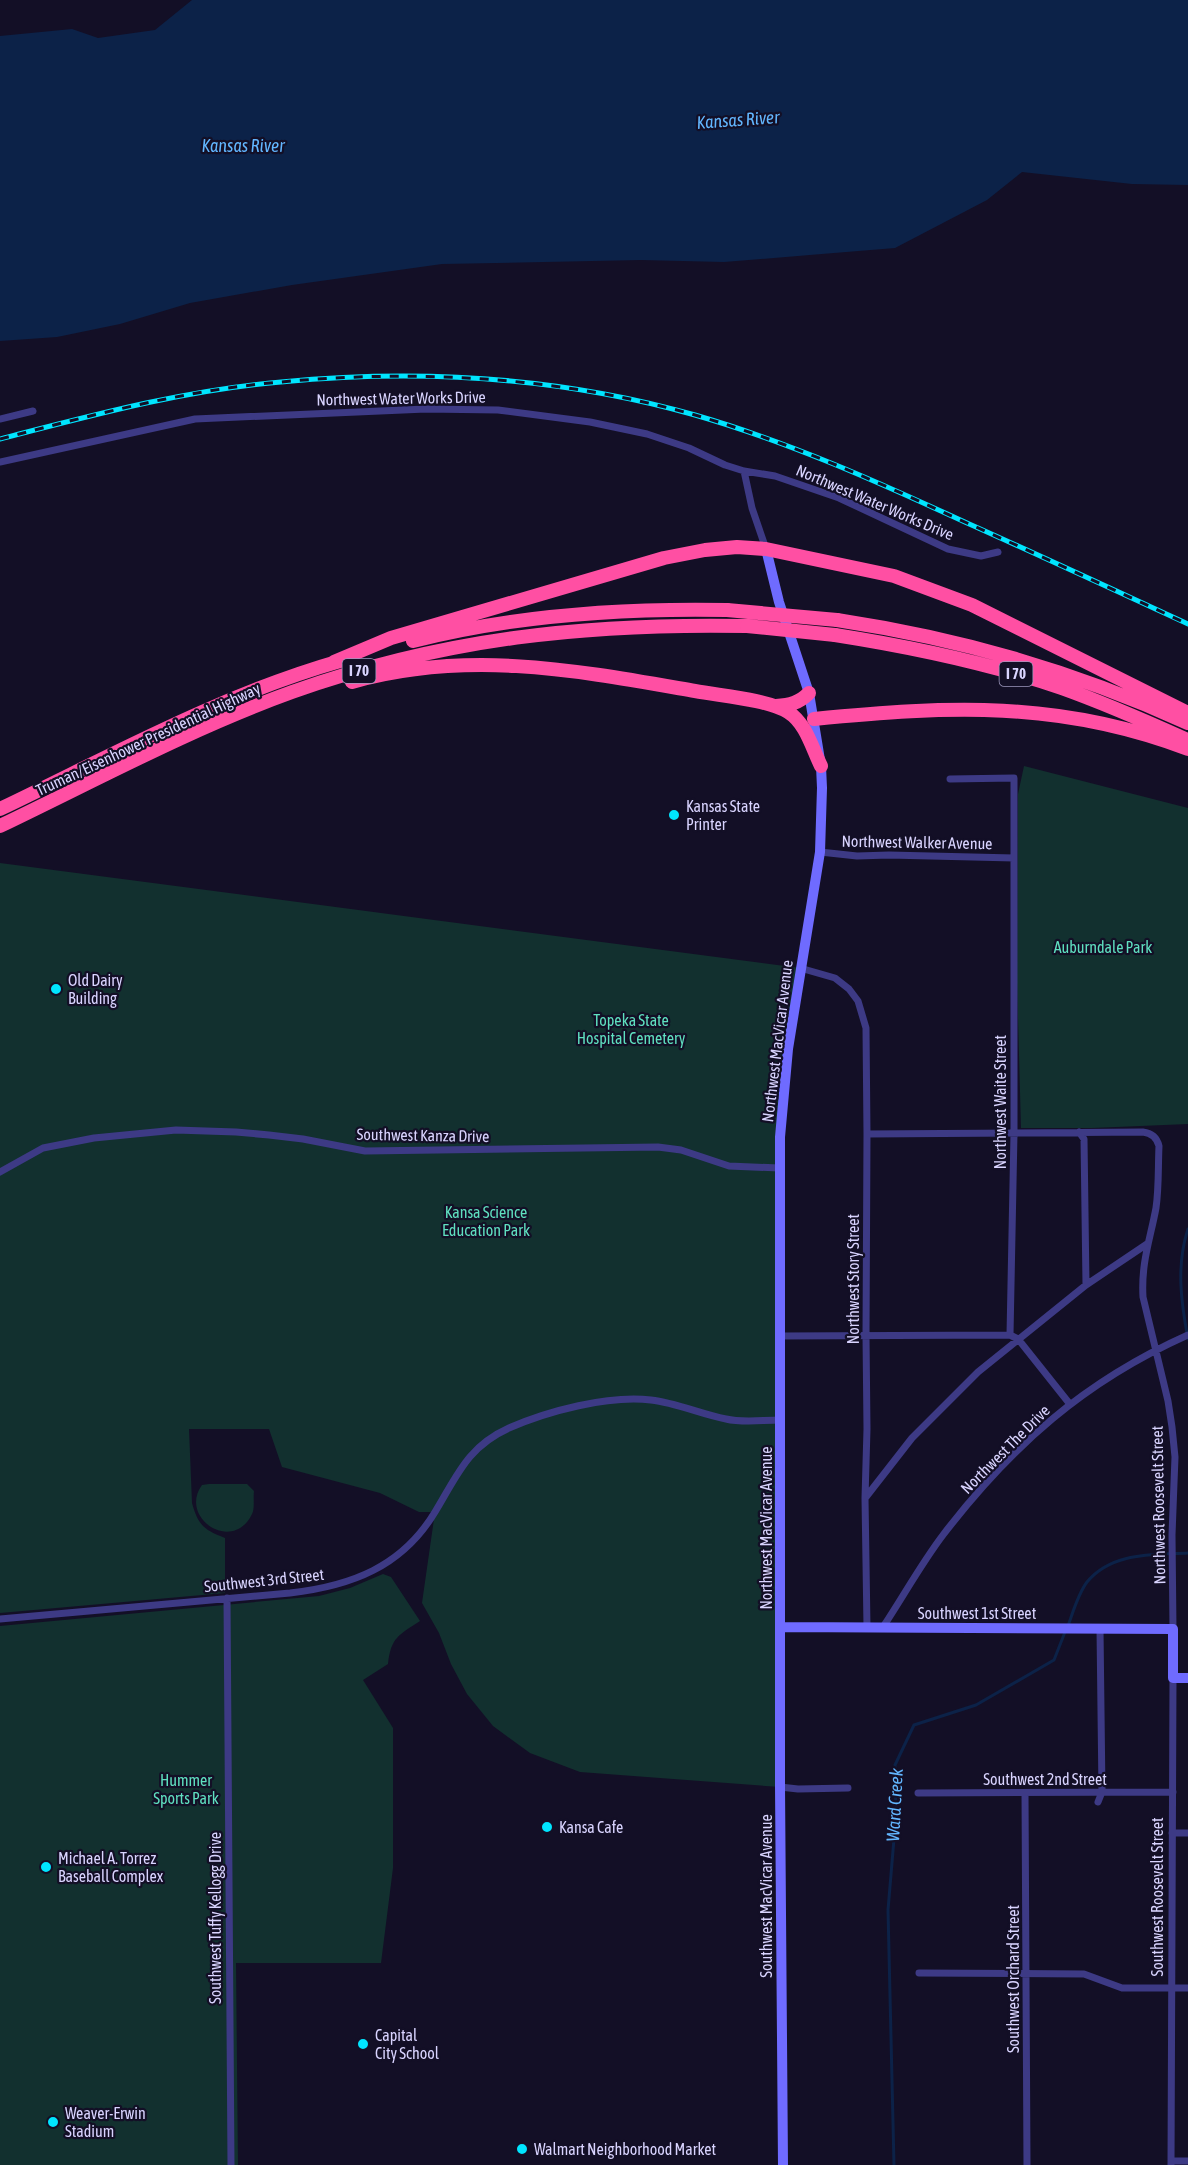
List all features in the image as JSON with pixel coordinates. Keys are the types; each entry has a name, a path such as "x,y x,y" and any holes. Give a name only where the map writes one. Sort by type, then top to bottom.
{"highway":[{"path":"333,662 391,638 664,558 705,550 737,547 766,549 894,576 944,594 972,605 1188,713"},
{"name":"Truman/Eisenhower Presidential Highway","path":"0,809 196,714 258,688 333,662 434,636 546,617 679,609 727,610 837,620 904,630 1014,657 1126,696 1188,723"},
{"name":"Truman/Eisenhower Presidential Highway","path":"0,826 199,730 268,701 342,676 393,662 501,639 613,627 747,626 835,635 902,646 1010,672 1105,704 1188,741"},
{"path":"268,701 411,670 494,665 549,667 579,671 776,706 795,704 802,701 809,693"},
{"path":"776,706 789,713 800,723 821,766"},
{"path":"814,719 969,708 1043,713 1110,724 1188,749"}],"main road":[{"name":"Northwest MacVicar Avenue","path":"766,549 779,602 809,693 821,766 823,805 819,852 788,1049 780,1137 781,1627"},
{"name":"Southwest 1st Street","path":"781,1627 1173,1629"},
{"name":"Southwest MacVicar Avenue","path":"781,1627 783,2165"},
{"name":"Southwest Roosevelt Street","path":"1173,1629 1173,1678"},
{"path":"1173,1678 1188,1678"}],"street":[{"name":"Northwest Water Works Drive","path":"0,462 195,419 455,408 527,413 628,429 689,448 725,465 775,476 830,495 948,549 981,556 998,552"},
{"path":"0,419 33,411"},
{"name":"Northwest MacVicar Avenue","path":"744,471 752,508 766,549"},
{"name":"Northwest Waite Street","path":"950,779 1014,778 1014,1133 1010,1335"},
{"name":"Northwest Walker Avenue","path":"819,852 857,856 1014,858"},
{"name":"Northwest Story Street","path":"800,968 842,982 858,1001 866,1028 867,1627"},
{"name":"Southwest Kanza Drive","path":"0,1172 43,1148 94,1138 176,1130 236,1131 303,1139 365,1151 658,1147 681,1150 729,1166 779,1168"},
{"path":"867,1134 1079,1132 1084,1139 1086,1285"},
{"name":"Northwest Roosevelt Street","path":"1079,1132 1143,1132 1154,1136 1159,1146 1158,1196 1143,1264 1143,1297 1172,1427 1175,1457 1172,1535 1173,1629"},
{"path":"865,1498 912,1438 978,1372 1086,1285 1147,1244"},
{"path":"780,1336 1010,1335 1018,1339 1070,1403"},
{"name":"Northwest The Drive","path":"883,1627 942,1537 1020,1448 1070,1403 1118,1371 1188,1335"},
{"name":"Southwest 3rd Street","path":"0,1619 324,1589 350,1581 381,1567 416,1539 435,1512 453,1478 479,1447 507,1429 562,1410 614,1400 639,1400 682,1406 728,1420 780,1420"},
{"name":"Southwest Tuffy Kellogg Drive","path":"226,1598 231,2165"},
{"path":"1098,1802 1102,1792 1100,1629"},
{"name":"Southwest Roosevelt Street","path":"1171,2163 1173,1678"},
{"path":"780,1787 848,1788"},
{"name":"Southwest 2nd Street","path":"918,1793 1173,1792"},
{"name":"Southwest Orchard Street","path":"1025,1793 1027,2165"},
{"path":"1173,1833 1188,1833"},
{"path":"919,1972 1084,1974 1122,1988 1188,1988"},
{"path":"1171,2163 1188,2161"}],"green space":[{"name":"Auburndale Park","path":"1024,766 1188,808 1188,1124 1021,1128 1017,982 1018,794"},
{"name":"Kansa Science Education Park","path":"0,863 800,968 779,1168 780,1787 580,1772 530,1753 493,1726 467,1694 451,1664 439,1633 422,1603 435,1512 419,1512 380,1493 282,1467 269,1429 189,1429 192,1503 203,1526 225,1538 225,1593 0,1613"},
{"path":"247,1484 254,1491 253,1512 243,1526 233,1531 222,1531 211,1527 202,1519 197,1509 196,1497 202,1485"},
{"name":"Hummer Sports Park","path":"383,1574 391,1577 420,1621 394,1642 388,1664 363,1680 393,1728 393,1868 381,1963 236,1963 238,2165 0,2165 0,1626 319,1596 350,1588"}],"water":[{"name":"Kansas River","path":"192,0 1188,0 1188,185 1132,184 1022,172 987,200 895,248 724,262 641,260 442,264 292,285 190,303 120,324 57,337 0,341 0,36 72,29 98,38 155,30"}],"waterway":[{"name":"Ward Creek","path":"1188,1229 1181,1270 1183,1311 1188,1339"},
{"name":"Ward Creek","path":"1068,1626 1087,1582 1108,1565 1133,1557 1188,1553"},
{"name":"Ward Creek","path":"894,2165 888,1910 896,1815 895,1765 914,1725 976,1705 1054,1660 1065,1632"}],"railway":[{"path":"0,439 174,397 281,382 385,376 437,377 489,379 593,392 695,415 799,450 900,493 1188,624"}],"place":[{"name":"Kansas State Printer","path":"674,815"},
{"name":"Old Dairy Building","path":"56,989"},
{"name":"Kansa Cafe","path":"547,1827"},
{"name":"Michael A. Torrez Baseball Complex","path":"46,1867"},
{"name":"Capital City School","path":"363,2044"},
{"name":"Weaver-Erwin Stadium","path":"53,2122"},
{"name":"Walmart Neighborhood Market","path":"522,2149"}],"park label":[{"name":"Topeka State Hospital Cemetery","path":"631,1029"}]}
